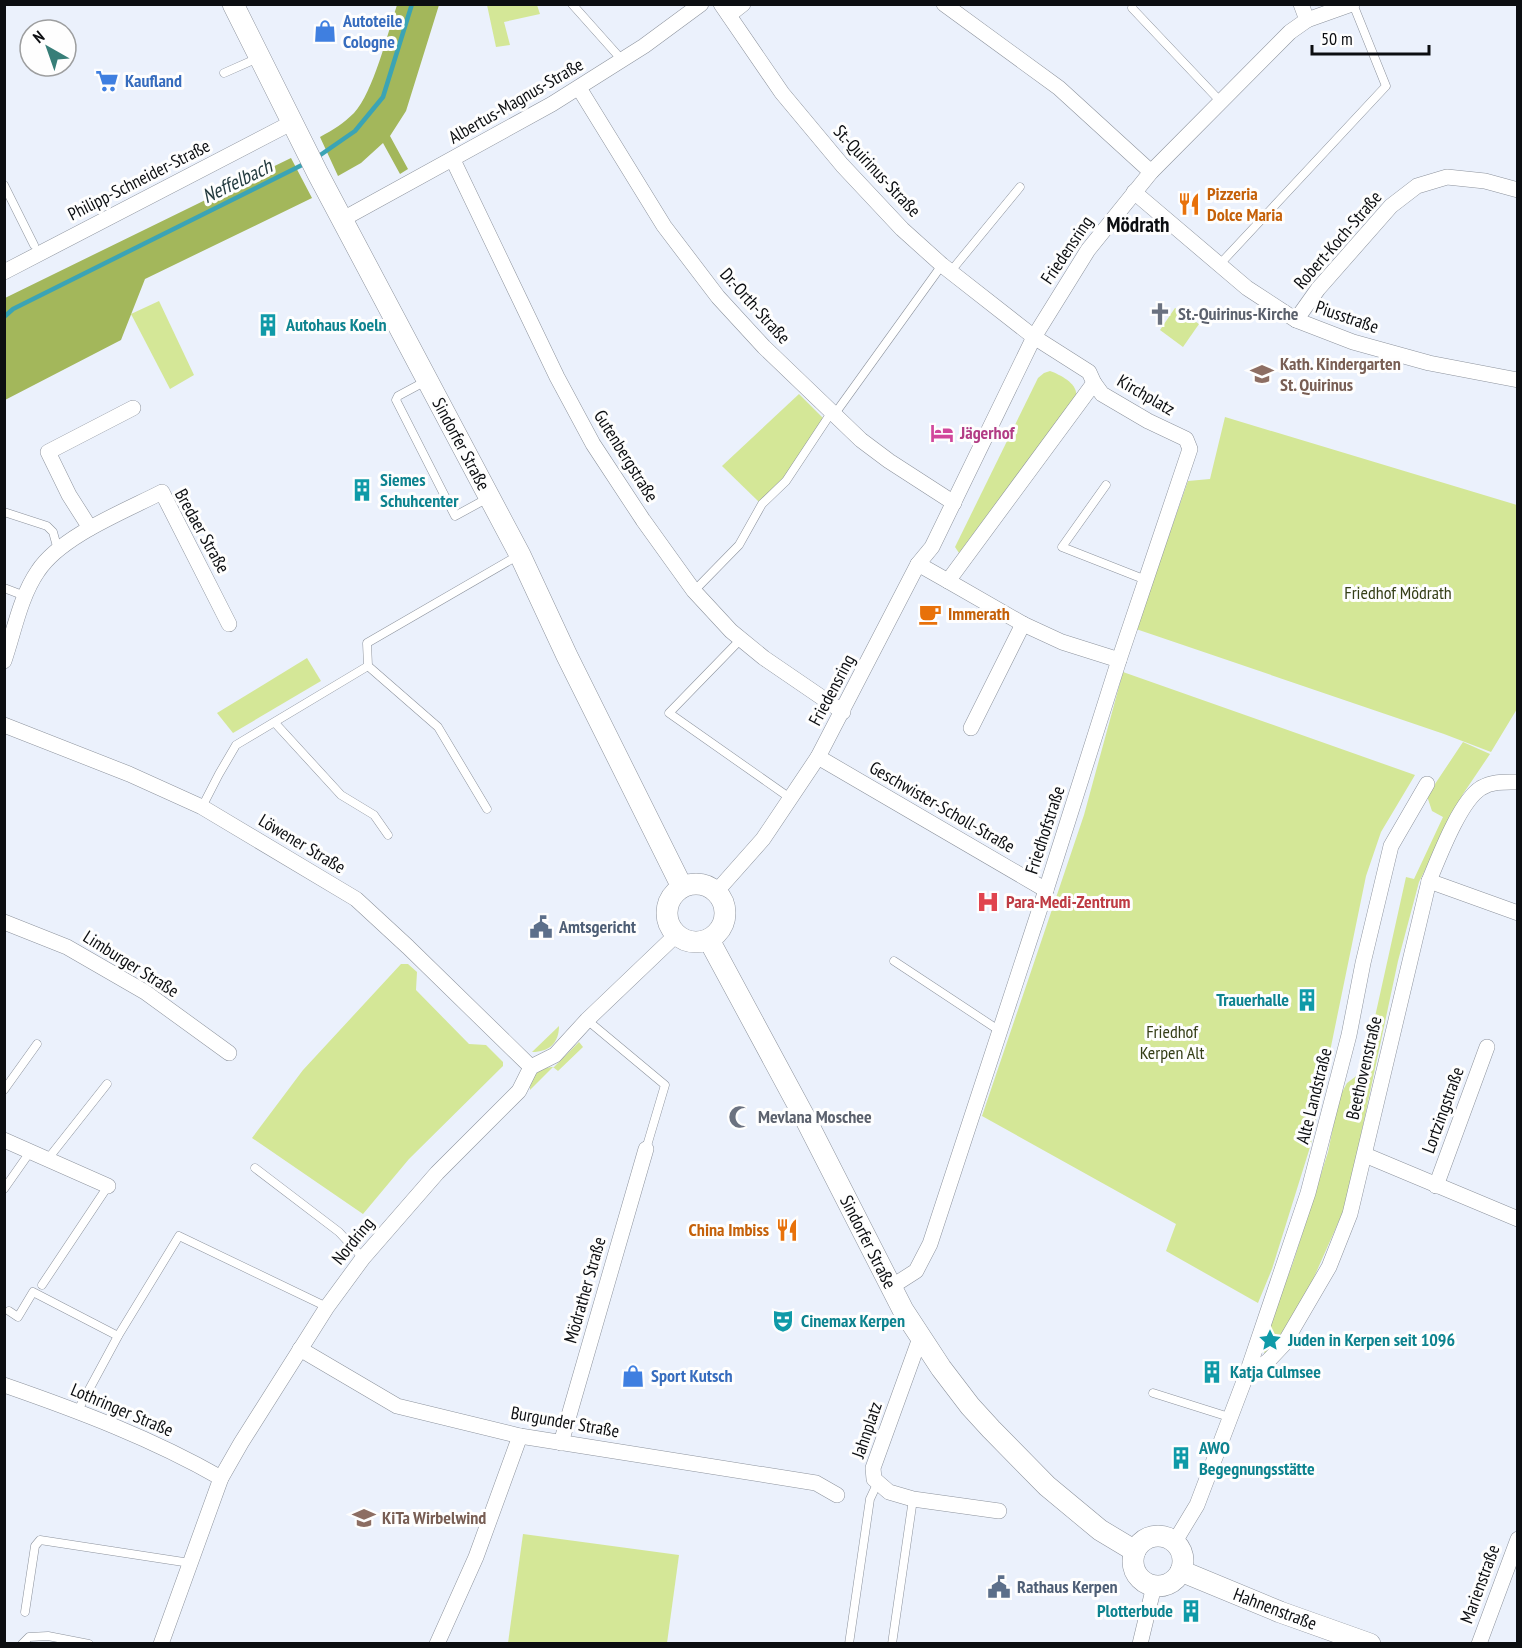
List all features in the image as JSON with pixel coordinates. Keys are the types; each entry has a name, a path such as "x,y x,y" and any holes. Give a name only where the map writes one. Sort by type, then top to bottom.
{"street":[{"name":"Sindorfer Straße","path":"233,4 318,174 520,555 567,656 682,887"},
{"name":"Albertus-Magnus-Straße","path":"343,219 453,160 579,88 701,4"},
{"path":"725,10 743,4"},
{"path":"944,4 1059,88 1151,172"},
{"path":"1302,4 1307,20"},
{"name":"Friedensring","path":"716,892 763,839 818,757 918,564 932,547 1034,337 1088,250 1151,172 1290,32 1307,20 1353,4"},
{"name":"St.-Quirinus-Straße","path":"725,10 782,93 842,165 902,229 1034,337"},
{"name":"Dr.-Orth-Straße","path":"579,88 664,226 718,297 764,347 833,414 889,461 954,503"},
{"name":"Philipp-Schneider-Straße","path":"4,272 292,122"},
{"name":"Gutenbergstraße","path":"453,160 547,357 593,444 643,520 694,591 741,639 764,658 843,712"},
{"name":"Robert-Koch-Straße","path":"1296,320 1318,289 1391,206 1417,186 1447,177 1485,181 1518,190"},
{"name":"Piusstraße","path":"1134,192 1247,288 1296,320 1353,342 1429,363 1518,380"},
{"name":"Kirchplatz","path":"1034,337 1089,372 1102,394 1148,421 1186,439"},
{"path":"948,581 1094,383"},
{"path":"90,528 69,495 48,452 133,408"},
{"name":"Friedhofstraße","path":"891,1287 916,1270 930,1244 1119,660 1190,449 1186,439"},
{"name":"Bredaer Straße","path":"4,662 25,596 38,570 58,550 90,528 162,492 229,624"},
{"path":"918,564 1023,624 1062,642 1119,660"},
{"path":"970,728 1023,624"},
{"name":"Löwener Straße","path":"4,725 129,774 202,807 356,898 531,1067"},
{"name":"Geschwister-Scholl-Straße","path":"818,757 1046,890"},
{"name":"Beethovenstraße","path":"1246,1376 1268,1361 1284,1344 1329,1266 1350,1214 1429,881 1452,830 1467,803 1480,788 1499,781 1518,782"},
{"name":"Alte Landstraße","path":"1174,1543 1197,1505 1246,1376 1308,1193 1349,1035 1363,963 1391,846 1427,784"},
{"path":"1429,881 1518,913"},
{"path":"693,884 705,885 716,892 725,906 723,926 710,940 698,943 686,941 676,935 667,919 670,900 682,887 693,884"},
{"name":"Limburger Straße","path":"4,922 67,947 146,992 229,1053"},
{"path":"531,1067 555,1055 587,1020 676,935"},
{"name":"Sindorfer Straße","path":"710,940 805,1118 891,1287 920,1338 970,1406 1041,1481 1100,1530 1135,1551"},
{"name":"Lortzingstraße","path":"1436,1186 1487,1047"},
{"name":"Nordring","path":"162,1644 221,1478 300,1349 363,1257 436,1173 519,1091 531,1067"},
{"path":"4,1140 108,1186"},
{"name":"Mödrather Straße","path":"561,1443 646,1149"},
{"path":"1365,1155 1518,1219"},
{"name":"Jahnplatz","path":"920,1338 873,1468 874,1479 889,1492 913,1499 999,1510"},
{"name":"Burgunder Straße","path":"300,1349 397,1406 520,1436 816,1483 837,1495"},
{"name":"Lothringer Straße","path":"4,1385 78,1410 192,1461 221,1478"},
{"path":"437,1644 476,1557 520,1436"},
{"path":"1160,1536 1174,1543 1182,1556 1177,1577 1167,1585 1154,1586 1140,1579 1135,1573 1133,1558 1139,1544 1160,1536"},
{"name":"Marienstraße","path":"1479,1644 1518,1539"},
{"name":"Hahnenstraße","path":"1180,1571 1280,1612 1370,1644"},
{"path":"1140,1644 1154,1586"}],"lane":[{"path":"572,4 622,60"},
{"path":"1133,4 1132,8 1221,102"},
{"path":"1220,264 1386,87 1353,4"},
{"path":"224,73 260,57"},
{"path":"4,185 34,245"},
{"path":"694,591 739,545 762,504 786,481 833,414 947,268 1020,187"},
{"path":"428,381 398,396 396,400 455,516 489,497"},
{"path":"1106,485 1062,547 1146,580"},
{"path":"4,512 47,526 53,532 58,550"},
{"path":"487,809 438,727 368,666 368,643 520,555"},
{"path":"4,588 25,596"},
{"path":"741,639 669,713 790,798"},
{"path":"202,807 236,745 368,666"},
{"path":"275,723 341,795 374,815 388,835"},
{"path":"894,961 1000,1032"},
{"path":"587,1020 665,1085 646,1149"},
{"path":"4,1090 37,1044"},
{"path":"47,1160 107,1084"},
{"path":"4,1189 30,1152"},
{"path":"255,1168 339,1232 363,1257"},
{"path":"42,1285 108,1186"},
{"path":"78,1410 118,1336 179,1236 327,1307"},
{"path":"9,1311 18,1317 33,1292 118,1336"},
{"path":"1152,1393 1229,1417"},
{"path":"849,1644 870,1499 878,1482"},
{"path":"892,1644 913,1499"},
{"path":"25,1612 34,1546 40,1540 190,1563"},
{"path":"21,1644 29,1637 48,1636 89,1644"}],"green space":[{"path":"397,5 439,5 406,111 390,136 408,169 400,174 383,143 361,163 338,176 320,137 346,120 361,104 374,77"},
{"path":"487,5 537,5 540,14 504,22 510,45 496,47"},
{"path":"291,158 312,198 145,279 121,340 5,400 5,298"},
{"path":"159,301 194,375 170,389 131,314"},
{"path":"1175,308 1199,324 1183,347 1160,330"},
{"path":"1050,371 1072,384 1076,396 959,553 955,547 1038,378"},
{"path":"799,394 824,419 784,478 759,502 722,466"},
{"name":"Friedhof Mödrath","path":"1225,417 1517,505 1517,709 1491,752 1136,629 1188,481 1210,479"},
{"path":"307,658 321,681 233,733 217,713"},
{"name":"Friedhof Kerpen Alt","path":"1123,672 1415,775 1381,832 1366,876 1311,1144 1272,1269 1258,1303 1166,1251 1176,1224 982,1116 1084,815"},
{"path":"1463,742 1490,754 1463,794 1419,882 1398,961 1346,1205 1311,1284 1292,1319 1269,1352 1265,1353 1262,1351 1262,1343 1293,1263 1328,1152 1339,1098 1347,1083 1363,1071 1406,877 1414,879 1443,817 1432,811 1427,796"},
{"path":"401,964 408,964 417,972 416,990 469,1044 486,1045 503,1062 503,1066 409,1159 363,1214 252,1138 303,1070"},
{"path":"559,1026 559,1032 552,1045 538,1052 532,1052"},
{"path":"579,1042 583,1047 558,1071 553,1067"},
{"path":"553,1067 530,1090 532,1080 537,1073"},
{"path":"523,1534 679,1555 667,1643 508,1643"}],"waterway":[{"name":"Neffelbach","path":"316,158 355,131 383,97 412,4"},
{"name":"Neffelbach","path":"4,317 13,309 306,163"}],"place":[{"name":"Autoteile Cologne","path":"325,31"},
{"name":"Kaufland","path":"107,81"},
{"name":"Pizzeria Dolce Maria","path":"1189,204"},
{"name":"St.-Quirinus-Kirche","path":"1160,314"},
{"name":"Autohaus Koeln","path":"268,325"},
{"name":"Kath. Kindergarten St. Quirinus","path":"1262,374"},
{"name":"Jägerhof","path":"942,433"},
{"name":"Siemes Schuhcenter","path":"362,490"},
{"name":"Immerath","path":"930,614"},
{"name":"Para-Medi-Zentrum","path":"988,902"},
{"name":"Amtsgericht","path":"541,927"},
{"name":"Trauerhalle","path":"1307,1000"},
{"name":"Mevlana Moschee","path":"740,1117"},
{"name":"China Imbiss","path":"787,1230"},
{"name":"Cinemax Kerpen","path":"783,1321"},
{"name":"Juden in Kerpen seit 1096","path":"1270,1340"},
{"name":"Katja Culmsee","path":"1212,1372"},
{"name":"Sport Kutsch","path":"633,1376"},
{"name":"AWO Begegnungsstätte","path":"1181,1458"},
{"name":"KiTa Wirbelwind","path":"364,1518"},
{"name":"Rathaus Kerpen","path":"999,1587"},
{"name":"Plotterbude","path":"1191,1611"}],"district":[{"name":"Mödrath","path":"1138,225"}]}
